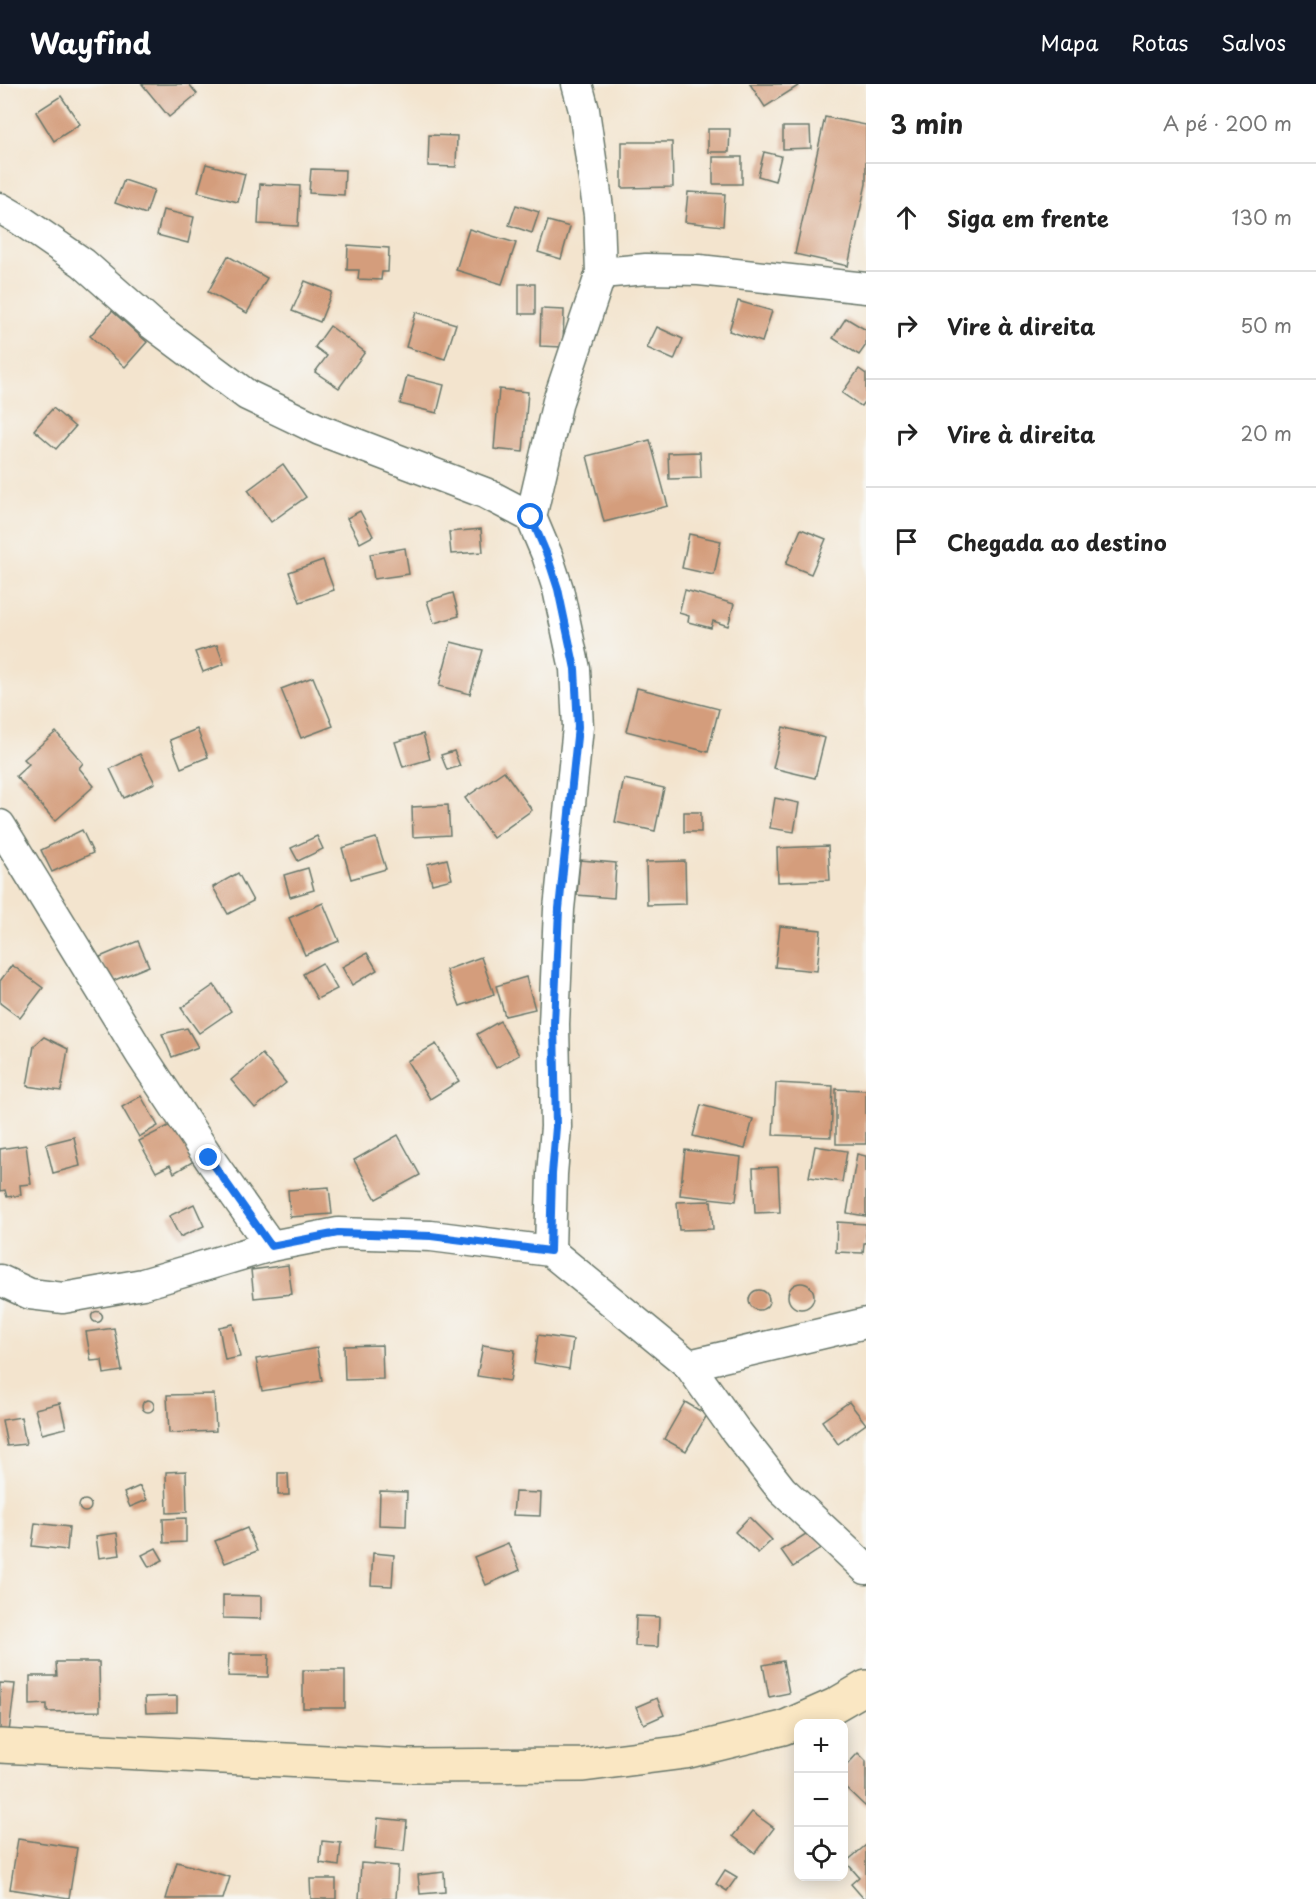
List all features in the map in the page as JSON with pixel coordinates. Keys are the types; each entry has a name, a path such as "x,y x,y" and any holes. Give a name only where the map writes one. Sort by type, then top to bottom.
{"street":[{"path":"550,1251 556,1127 554,1024 559,909 578,727 575,669 560,601 547,555 531,517 558,401 601,273 596,193 584,110 577,84"},
{"path":"0,208 83,263 152,324 247,395 320,430 485,494 531,517"},
{"path":"601,273 646,269 699,270 866,288"},
{"path":"0,825 141,1055 271,1246"},
{"path":"0,1280 30,1294 63,1298 143,1284 271,1246 338,1233 431,1236 550,1251 689,1365 735,1430 782,1490 866,1569"},
{"path":"689,1365 866,1323"},
{"path":"0,1746 407,1766 584,1764 685,1752 783,1728 835,1705 866,1687"}],"building":[{"path":"142,84 189,84 197,94 169,117"},
{"path":"750,84 797,84 798,86 765,107"},
{"path":"61,96 80,124 54,141 36,112"},
{"path":"825,117 866,125 866,184 848,266 795,254"},
{"path":"783,127 810,127 811,148 783,149"},
{"path":"708,129 730,129 729,152 708,152"},
{"path":"429,135 457,136 456,167 428,166"},
{"path":"622,142 672,142 673,187 622,188"},
{"path":"764,152 781,156 775,181 758,176"},
{"path":"713,157 742,157 742,184 713,184"},
{"path":"206,164 245,174 238,202 198,192"},
{"path":"311,169 345,170 344,195 309,193"},
{"path":"124,180 154,190 146,214 115,203"},
{"path":"260,184 300,186 298,226 258,224"},
{"path":"688,192 725,194 723,226 685,222"},
{"path":"516,205 539,212 532,233 509,225"},
{"path":"163,210 194,217 188,243 157,235"},
{"path":"548,221 570,227 561,259 538,252"},
{"path":"469,229 516,243 502,284 456,270"},
{"path":"348,245 389,248 388,272 382,272 381,280 358,279 359,270 347,270"},
{"path":"228,256 267,278 247,313 208,292"},
{"path":"305,281 332,292 320,322 292,311"},
{"path":"519,284 535,284 535,314 519,314"},
{"path":"738,301 772,311 762,342 729,331"},
{"path":"541,309 564,310 563,347 540,346"},
{"path":"112,311 147,342 125,367 90,336"},
{"path":"416,312 456,324 445,359 406,347"},
{"path":"846,318 866,330 866,345 859,355 833,338"},
{"path":"330,326 365,352 339,388 315,372 327,356 315,347"},
{"path":"657,327 683,339 674,360 647,348"},
{"path":"859,369 866,374 866,399 861,406 842,393"},
{"path":"407,376 444,385 437,413 400,404"},
{"path":"499,389 528,392 523,452 494,449"},
{"path":"53,408 75,427 56,449 34,430"},
{"path":"650,440 668,506 604,522 587,456"},
{"path":"700,452 701,478 669,479 668,453"},
{"path":"283,464 306,497 271,522 248,490"},
{"path":"360,511 373,536 360,543 347,518"},
{"path":"481,529 483,552 451,554 449,532"},
{"path":"801,529 826,539 811,574 786,564"},
{"path":"689,534 721,541 714,575 682,568"},
{"path":"405,548 409,574 374,579 370,554"},
{"path":"323,560 334,590 300,602 289,572"},
{"path":"685,590 734,604 728,626 713,621 711,628 688,622 689,616 679,613"},
{"path":"453,593 459,616 434,623 427,601"},
{"path":"451,642 483,650 470,694 439,686"},
{"path":"217,645 224,664 203,672 195,652"},
{"path":"313,677 333,726 301,738 281,689"},
{"path":"637,688 719,709 708,752 626,731"},
{"path":"783,727 825,738 815,778 773,768"},
{"path":"197,729 208,757 181,768 170,740"},
{"path":"56,732 83,763 79,768 94,786 55,821 16,776 29,764 24,759"},
{"path":"423,734 430,759 403,767 395,742"},
{"path":"454,751 460,766 447,770 441,755"},
{"path":"140,754 155,783 124,798 110,769"},
{"path":"504,771 532,810 493,838 465,798"},
{"path":"624,779 664,788 655,831 615,822"},
{"path":"775,798 799,803 794,832 770,828"},
{"path":"448,805 450,835 413,837 412,807"},
{"path":"684,812 701,812 701,832 684,832"},
{"path":"82,830 93,853 52,872 41,850"},
{"path":"317,836 323,849 298,861 291,848"},
{"path":"376,838 386,869 351,879 342,848"},
{"path":"828,846 830,880 778,882 777,848"},
{"path":"447,859 452,879 432,884 427,864"},
{"path":"580,860 616,863 614,898 577,895"},
{"path":"685,861 686,904 647,905 646,862"},
{"path":"308,868 314,890 290,897 284,875"},
{"path":"238,873 253,901 228,914 213,887"},
{"path":"323,903 339,941 305,955 289,918"},
{"path":"780,926 821,930 817,971 775,967"},
{"path":"138,941 149,966 110,982 100,957"},
{"path":"367,953 377,970 352,985 342,967"},
{"path":"481,957 494,994 460,1006 446,970"},
{"path":"322,963 337,989 317,999 303,974"},
{"path":"12,965 43,988 20,1018 0,1003 0,981"},
{"path":"526,977 535,1009 505,1016 496,986"},
{"path":"214,985 231,1011 199,1033 181,1008"},
{"path":"500,1021 519,1055 496,1068 477,1034"},
{"path":"187,1028 198,1047 172,1057 162,1034"},
{"path":"44,1037 68,1049 61,1091 27,1086 34,1046"},
{"path":"436,1044 459,1081 430,1099 407,1061"},
{"path":"262,1054 286,1083 255,1108 231,1080"},
{"path":"776,1083 833,1086 831,1137 773,1135"},
{"path":"836,1089 866,1090 866,1144 836,1144"},
{"path":"141,1096 158,1126 139,1137 122,1107"},
{"path":"701,1105 753,1119 745,1149 693,1136"},
{"path":"180,1120 199,1158 174,1173 170,1165 156,1172 139,1141"},
{"path":"398,1135 420,1175 376,1199 354,1160"},
{"path":"74,1137 80,1166 53,1173 46,1144"},
{"path":"26,1145 31,1184 20,1185 21,1195 7,1197 5,1190 0,1191 0,1149"},
{"path":"815,1146 847,1151 842,1182 809,1177"},
{"path":"685,1150 741,1157 736,1201 680,1195"},
{"path":"857,1154 866,1156 866,1216 847,1213"},
{"path":"778,1167 780,1212 755,1213 753,1168"},
{"path":"329,1187 332,1214 290,1217 288,1190"},
{"path":"711,1201 713,1229 679,1230 677,1202"},
{"path":"194,1204 204,1226 180,1237 169,1216"},
{"path":"837,1222 866,1224 866,1243 864,1243 863,1253 836,1252"},
{"path":"288,1265 292,1294 254,1298 251,1270"},
{"path":"801,1283 810,1287 814,1296 810,1305 801,1309 792,1305 788,1296 792,1287"},
{"path":"755,1290 763,1290 769,1296 769,1304 763,1310 755,1310 749,1304 749,1296"},
{"path":"97,1311 103,1317 97,1323 91,1317"},
{"path":"233,1324 240,1357 225,1360 219,1327"},
{"path":"114,1328 122,1371 104,1374 102,1360 91,1361 86,1332"},
{"path":"538,1335 573,1340 569,1369 534,1363"},
{"path":"382,1345 383,1379 345,1380 344,1346"},
{"path":"483,1345 515,1350 510,1381 477,1376"},
{"path":"317,1348 322,1381 262,1391 256,1359"},
{"path":"214,1394 216,1431 169,1433 167,1395"},
{"path":"148,1400 154,1406 148,1412 142,1406"},
{"path":"685,1402 707,1415 686,1451 664,1439"},
{"path":"849,1402 866,1424 838,1444 822,1421"},
{"path":"60,1403 66,1428 42,1434 35,1409"},
{"path":"21,1417 26,1444 7,1446 2,1420"},
{"path":"186,1471 187,1512 167,1513 166,1472"},
{"path":"278,1473 288,1473 289,1495 278,1495"},
{"path":"140,1486 147,1500 130,1507 124,1493"},
{"path":"380,1491 407,1492 406,1526 379,1525"},
{"path":"515,1492 541,1493 540,1516 513,1515"},
{"path":"85,1500 91,1506 85,1512 79,1506"},
{"path":"749,1517 772,1540 758,1553 735,1532"},
{"path":"186,1518 186,1542 164,1543 163,1519"},
{"path":"35,1523 69,1527 67,1550 32,1546"},
{"path":"247,1528 257,1551 225,1563 215,1541"},
{"path":"812,1530 823,1547 793,1567 781,1550"},
{"path":"117,1533 120,1555 99,1558 96,1536"},
{"path":"508,1543 520,1570 486,1585 474,1557"},
{"path":"156,1548 163,1560 149,1567 142,1555"},
{"path":"373,1553 394,1555 392,1586 371,1585"},
{"path":"223,1595 261,1596 261,1619 223,1618"},
{"path":"636,1616 659,1617 658,1647 635,1646"},
{"path":"229,1654 269,1654 268,1677 228,1676"},
{"path":"783,1661 789,1693 769,1697 763,1665"},
{"path":"56,1662 99,1662 100,1711 47,1712 47,1704 30,1705 30,1676 57,1676"},
{"path":"303,1670 345,1670 345,1708 303,1708"},
{"path":"0,1683 15,1684 9,1732 0,1731"},
{"path":"177,1696 177,1712 146,1713 145,1697"},
{"path":"657,1698 664,1715 644,1724 636,1707"},
{"path":"858,1753 866,1761 866,1807 848,1790 848,1764"},
{"path":"752,1812 774,1828 755,1853 733,1836"},
{"path":"378,1818 407,1821 404,1851 375,1848"},
{"path":"18,1839 77,1848 69,1898 10,1889"},
{"path":"322,1841 341,1843 339,1866 320,1863"},
{"path":"866,1845 866,1899 851,1884 859,1877 848,1864 848,1860"},
{"path":"177,1862 230,1877 223,1899 166,1899"},
{"path":"361,1863 398,1866 396,1899 359,1899"},
{"path":"725,1870 737,1877 727,1891 716,1884"},
{"path":"444,1872 445,1892 420,1894 418,1875"},
{"path":"310,1879 336,1879 336,1899 311,1899"}],"route":[{"path":"209,1158 271,1246 338,1233 431,1236 550,1251 556,1127 554,1024 559,909 578,727 575,669 558,589 531,517"}]}
